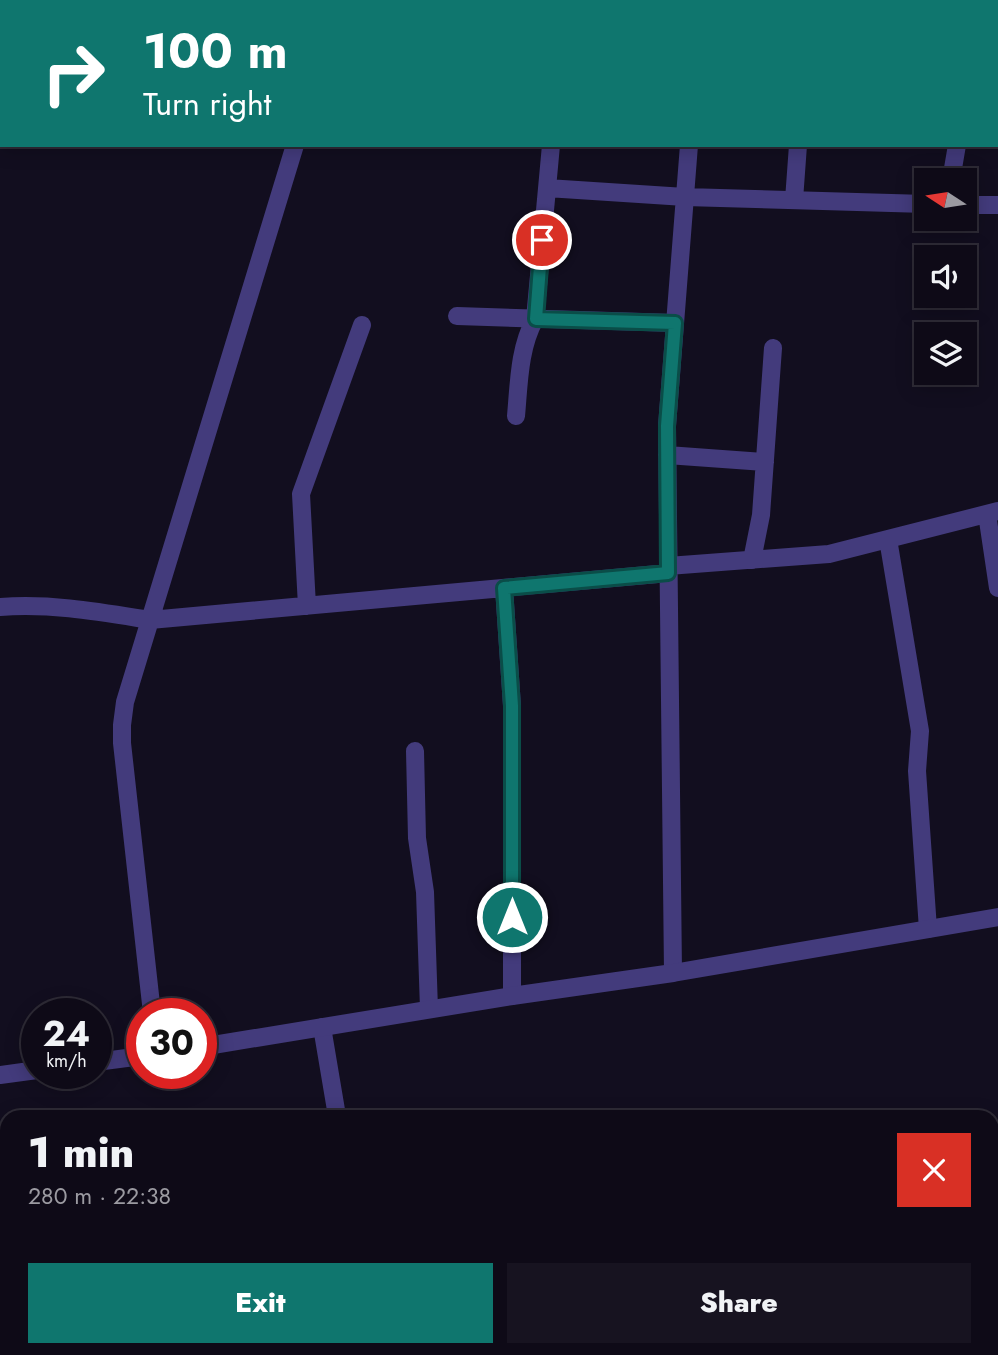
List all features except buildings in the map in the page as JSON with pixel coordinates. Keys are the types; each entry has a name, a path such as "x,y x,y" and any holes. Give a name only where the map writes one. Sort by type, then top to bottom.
{"street":[{"path":"150,998 122,725 125,702 294,147"},
{"path":"516,416 523,349 527,334 536,319 551,147"},
{"path":"673,973 667,426 690,147"},
{"path":"794,200 799,147"},
{"path":"953,168 957,147"},
{"path":"547,188 685,197 914,204"},
{"path":"977,205 998,205"},
{"path":"457,316 675,323"},
{"path":"307,606 301,494 362,325"},
{"path":"752,559 761,515 773,348"},
{"path":"667,455 765,462"},
{"path":"0,607 24,605 78,608 150,620 504,588 752,559 829,554 992,513 998,589"},
{"path":"888,539 920,731 918,771 928,929"},
{"path":"504,588 512,706 512,996"},
{"path":"415,751 417,838 425,892 429,1009"},
{"path":"217,1044 512,996 673,973 998,917"},
{"path":"323,1027 336,1110"},
{"path":"0,1075 21,1072"}],"route":[{"path":"512,917 512,706 504,588 668,573 667,426 675,323 536,319 542,240"}]}
